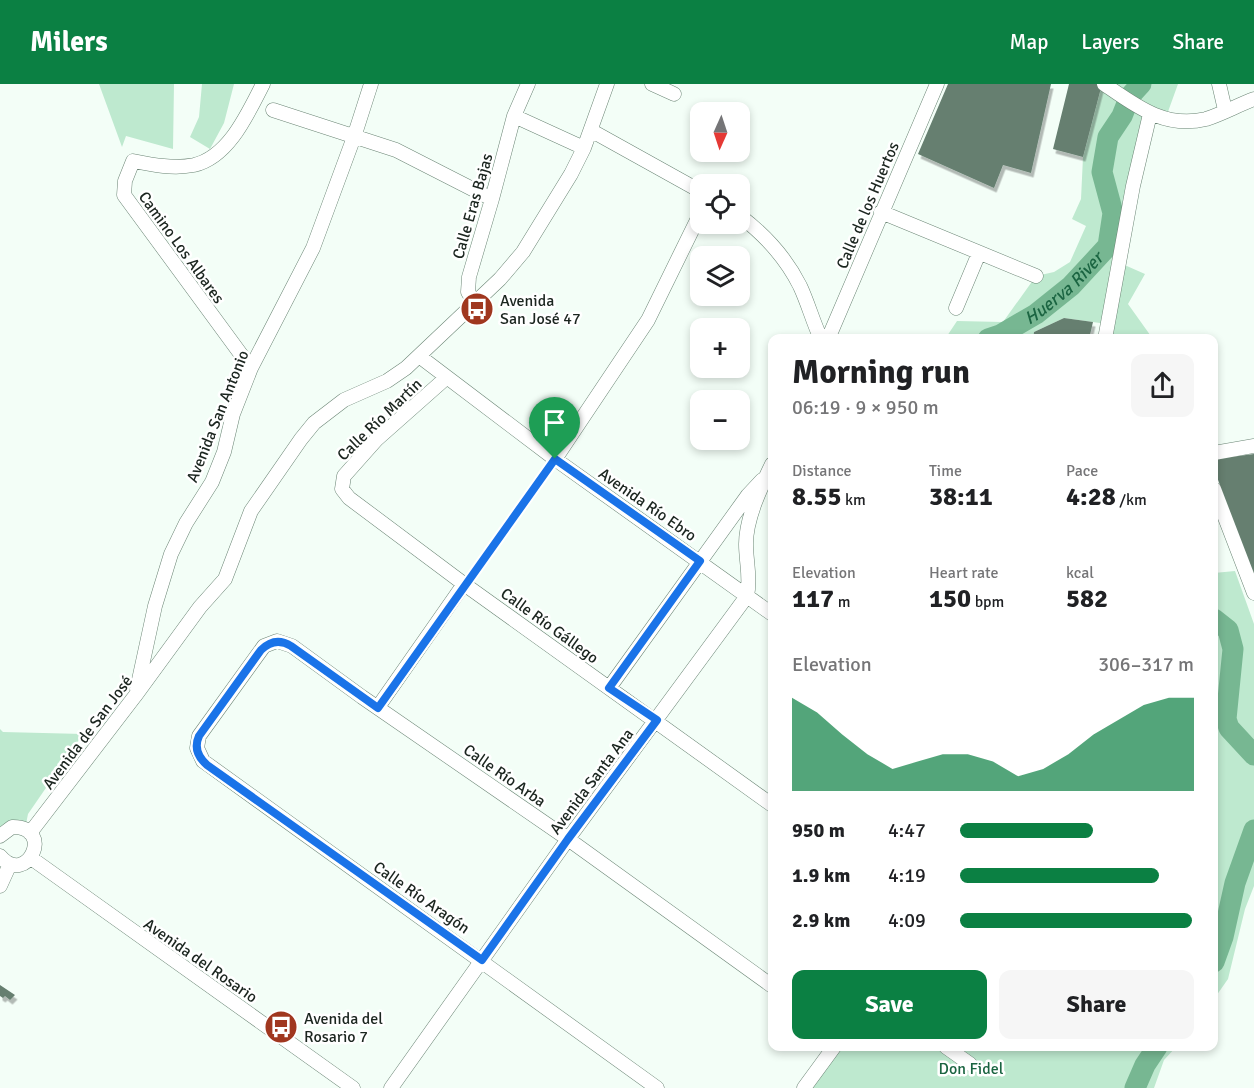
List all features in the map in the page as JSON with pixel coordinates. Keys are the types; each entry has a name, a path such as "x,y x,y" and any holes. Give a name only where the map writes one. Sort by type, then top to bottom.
{"street":[{"name":"Camino Los Albares","path":"251,368 124,195 125,181 133,161 160,166 195,165 219,153 238,127 262,84"},
{"name":"Avenida San Antonio","path":"135,696 147,639 171,554 186,523 212,482 224,453 233,414 251,368 313,248 371,84"},
{"name":"Calle Eras Bajas","path":"475,304 467,287 514,116 528,84"},
{"name":"Avenida de San José","path":"30,833 200,607 225,579 251,511 314,423 344,400 397,375 475,304 523,252 571,174 584,148 607,84"},
{"path":"652,84 674,94"},
{"name":"Calle de los Huertos","path":"830,334 937,84"},
{"path":"1104,84 1150,114 1183,122 1207,119 1254,99"},
{"path":"1219,84 1225,110"},
{"path":"273,110 406,154 492,199"},
{"path":"1106,334 1133,186 1150,114"},
{"path":"514,116 584,148"},
{"path":"592,130 690,185"},
{"path":"881,212 1036,276"},
{"path":"750,225 772,245 792,271 819,334"},
{"path":"555,459 648,320 690,234"},
{"path":"956,308 979,253"},
{"name":"Avenida Río Ebro","path":"419,356 555,459 768,611"},
{"name":"Calle Río Martín","path":"342,489 344,476 376,440 446,378"},
{"path":"1218,452 1254,446"},
{"path":"609,688 748,495 768,471"},
{"path":"747,596 749,580 746,541 753,512 768,474"},
{"name":"Calle Río Gállego","path":"342,489 349,498 464,584 657,720 768,802"},
{"path":"1218,499 1254,593"},
{"path":"378,708 464,584"},
{"name":"Avenida Santa Ana","path":"391,1088 568,839 747,596"},
{"path":"147,639 168,650"},
{"name":"Calle Río Arba","path":"198,753 196,744 199,736 261,650 273,642 282,642 291,646 568,839 768,983"},
{"name":"Calle Río Aragón","path":"198,753 207,765 482,960 657,1088"},
{"path":"0,886 5,860 21,864 31,858 35,848 30,833 19,827 2,831"},
{"name":"Avenida del Rosario","path":"31,858 353,1088"},
{"path":"808,1085 831,1051"},
{"path":"952,1051 970,1064"}],"path":[{"path":"464,584 555,459"}],"green space":[{"path":"99,84 174,84 173,149 126,136 122,147"},
{"path":"202,84 234,84 224,123 210,149 190,137 199,117"},
{"path":"1102,84 1178,84 1165,120 1150,114 1120,263 1145,274 1128,304 1149,334 1106,334 1107,324 1064,318 1034,334 948,334 957,321 1003,322 1036,276 1054,272 1070,262 1086,226 1072,219 1081,199 1083,157"},
{"path":"1235,571 1254,624 1254,886 1245,909 1228,979 1218,993 1218,573"},
{"path":"0,729 3,732 83,734 28,814 25,829 0,828"},
{"name":"Don Fidel","path":"832,1051 1172,1051 1164,1060 1154,1088 809,1088"}],"building":[{"path":"948,84 1051,84 1031,173 1003,165 994,188 918,154"},
{"path":"1069,84 1102,84 1083,157 1053,149"},
{"path":"1064,318 1093,322 1090,334 1034,334"},
{"path":"1254,454 1254,576 1218,480 1218,459"},
{"path":"0,985 15,995 10,1000 5,996 3,998 0,996"}],"waterway":[{"name":"Huerva River","path":"1002,334 1036,314 1071,286 1108,246 1113,213 1102,172 1108,137 1122,116 1130,96 1141,84"},
{"name":"Huerva River","path":"1218,622 1228,630 1233,649 1226,719 1229,728 1254,755"},
{"name":"Huerva River","path":"1218,951 1235,883 1254,830"},
{"name":"Huerva River","path":"1135,1088 1154,1051"}],"place":[{"name":"Avenida San José 47","path":"477,309"},
{"name":"Avenida del Rosario 7","path":"281,1027"}],"route":[{"path":"555,459 700,561 609,688 657,720 568,839 482,960 207,765 200,757 196,744 199,736 264,646 277,641 287,643 378,708 555,459"}]}
